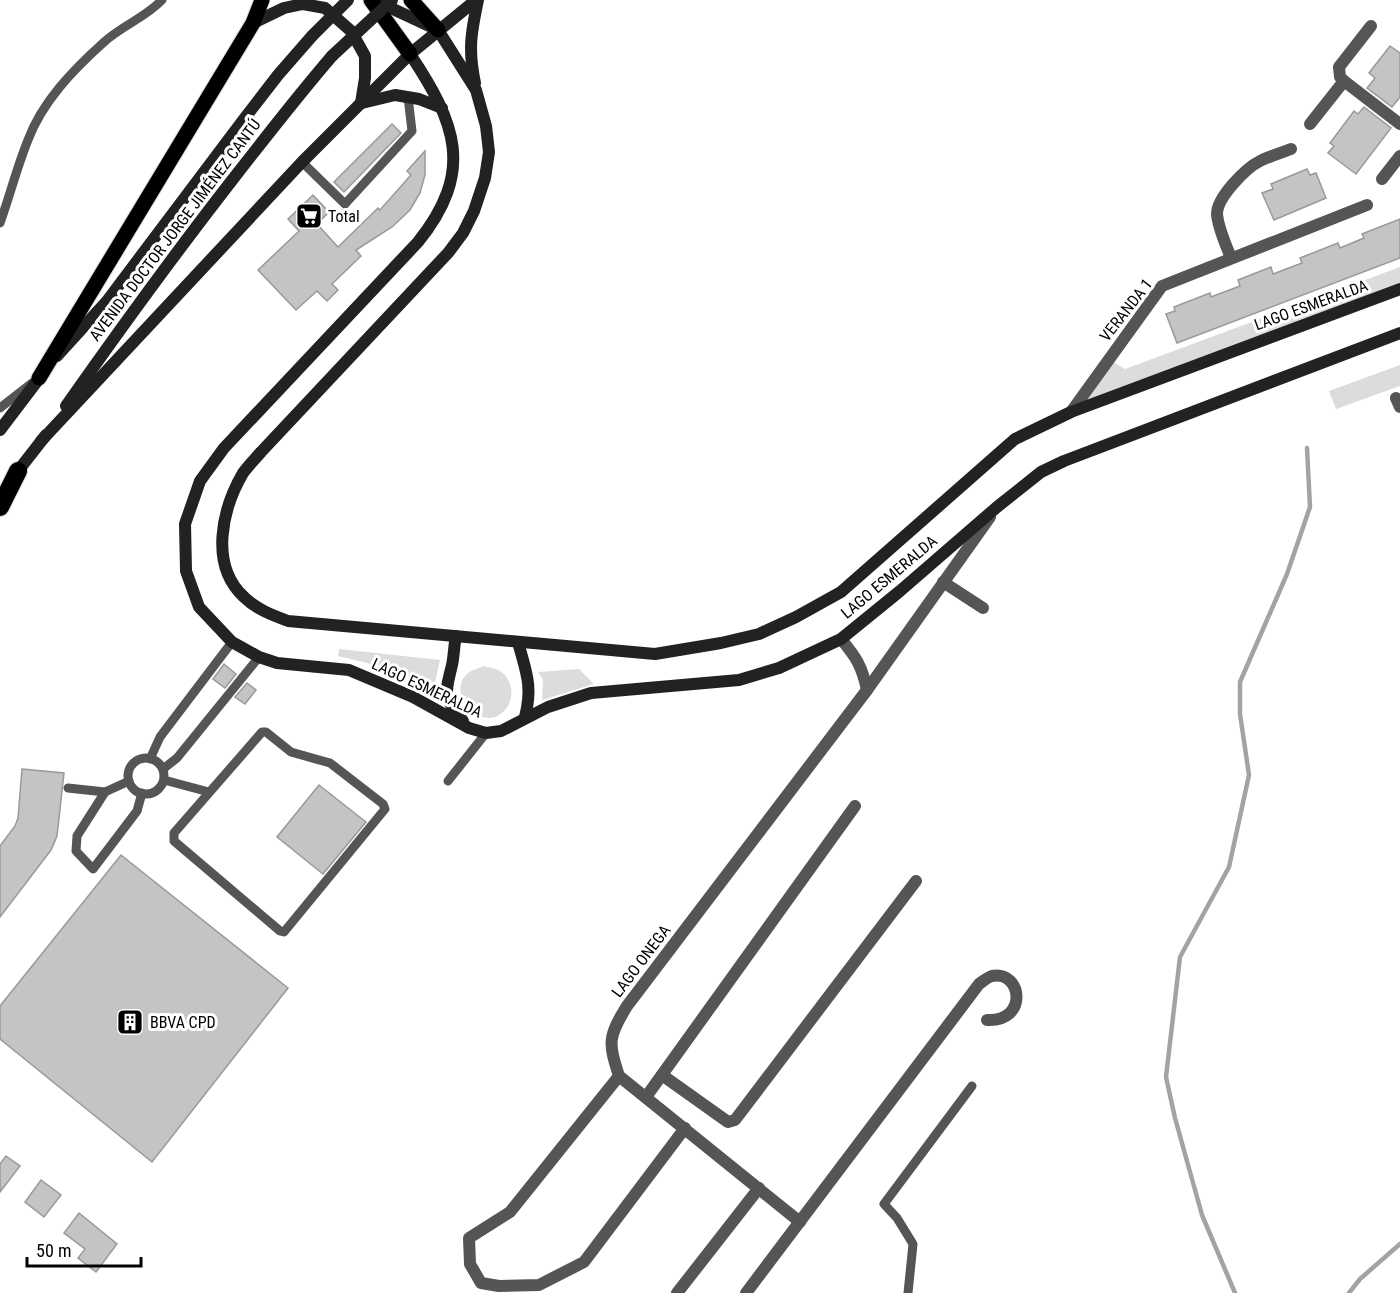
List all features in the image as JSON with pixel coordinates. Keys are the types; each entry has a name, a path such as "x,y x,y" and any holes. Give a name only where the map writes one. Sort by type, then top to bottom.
{"highway":[{"path":"0,507 18,471"}],"main road":[{"path":"39,378 253,23 262,0"},
{"path":"372,0 410,54"},
{"path":"411,0 438,30"}],"street":[{"name":"AVENIDA DOCTOR JORGE JIMÉNEZ CANTÚ","path":"0,430 39,378 107,301 278,75 348,0"},
{"path":"372,0 438,30"},
{"name":"AVENIDA DOCTOR JORGE JIMÉNEZ CANTÚ","path":"0,493 41,441 112,339 204,216 299,94 332,56 392,0"},
{"path":"41,441 302,162 410,54 477,0"},
{"path":"476,90 470,57 471,33 477,0"},
{"path":"253,23 284,8 303,4 325,8 351,31 365,56 365,78 361,104"},
{"path":"1371,26 1339,67 1340,77 1400,124"},
{"name":"LAGO ESMERALDA","path":"438,30 476,90 486,126 489,152 485,178 477,205 466,226 435,268 245,471 229,503 223,526 222,551 226,571 242,596 268,613 288,621 655,654 722,643 759,634 841,592 1015,439 1071,412 1400,289"},
{"name":"LAGO ESMERALDA","path":"410,54 442,108 452,137 454,160 448,193 438,214 418,242 224,448 200,482 185,524 186,571 200,607 232,642 259,657 277,663 349,670 413,697 469,728 486,733 501,731 525,717 591,693 739,680 779,668 841,639 1041,472 1064,461 1400,333"},
{"path":"1310,124 1344,81"},
{"path":"361,104 395,94 442,108"},
{"path":"1231,258 1218,218 1219,203 1243,173 1260,161 1291,149"},
{"path":"1382,179 1400,156"},
{"name":"VERANDA 1","path":"1071,412 1162,286 1367,205"},
{"name":"LAGO ONEGA","path":"619,1076 611,1051 613,1028 627,1006 867,690 997,507"},
{"path":"944,582 983,608"},
{"path":"456,636 446,691 448,701 469,728"},
{"path":"841,639 854,654 863,671 867,690"},
{"path":"518,642 530,684 530,700 525,717"},
{"path":"429,705 446,691"},
{"path":"646,1097 855,806"},
{"path":"662,1075 728,1122 735,1120 916,882"},
{"path":"746,1293 979,984 991,976 1003,977 1012,983 1017,994 1016,1005 1007,1017 987,1020"},
{"path":"685,1128 584,1262 539,1285 499,1286 481,1283 470,1264 469,1238 510,1212 619,1076 685,1128 800,1222"},
{"path":"677,1293 759,1188"}],"lane":[{"path":"0,222 28,138 45,108 74,70 107,39 154,8 162,0"},
{"path":"302,162 345,204 412,131 408,97"},
{"path":"0,408 39,378"},
{"path":"150,759 160,737 232,642"},
{"path":"163,769 177,758 259,657"},
{"path":"262,732 266,732 291,752 330,763 383,804 385,809 284,932 280,932 174,842 174,833 209,792 262,732"},
{"path":"448,781 486,733"},
{"path":"138,760 156,760 163,769 164,780 153,792 136,791 129,781 130,769 138,760"},
{"path":"164,780 209,792"},
{"path":"68,788 105,792 129,781"},
{"path":"105,792 77,836 76,851 93,869 137,812 142,793"},
{"path":"908,1293 913,1244 897,1218 884,1204 972,1086"}],"shaded area":[{"path":"1400,267 1400,289 1071,412 1108,359 1125,369"},
{"path":"1400,365 1400,386 1336,409 1329,391"},
{"path":"339,649 440,660 433,692 396,673 338,656"},
{"path":"484,666 502,673 509,681 511,691 508,706 499,715 488,718 469,709 460,689 463,679 471,671"},
{"path":"579,669 594,684 542,700 543,680 538,672"}],"building":[{"path":"1390,46 1400,53 1400,97 1392,107 1367,88 1375,78 1369,73"},
{"path":"1364,107 1391,128 1356,174 1328,153 1334,146 1330,143 1354,111 1358,114"},
{"name":"Total","path":"392,124 401,133 344,192 334,182"},
{"path":"425,151 425,175 420,193 410,210 392,227 356,250 361,256 332,284 338,290 327,301 317,291 296,310 258,270 299,231 288,219 313,195 329,212 317,224 338,247 378,208 380,210 411,175 407,171"},
{"path":"1307,169 1310,175 1316,173 1326,198 1274,220 1262,193 1273,189 1271,184"},
{"path":"1400,219 1400,258 1177,343 1166,314 1175,311 1174,307 1210,293 1211,297 1240,286 1238,280 1271,267 1273,274 1302,263 1300,258 1338,243 1340,248 1364,238 1362,234"},
{"path":"224,664 236,674 225,688 213,679"},
{"path":"247,683 256,690 245,704 235,697"},
{"path":"22,769 64,773 57,836 51,850 0,917 0,846 15,826 18,818"},
{"path":"319,785 366,822 323,874 277,837"},
{"name":"BBVA CPD","path":"121,855 288,988 152,1162 0,1039 0,1006"},
{"path":"6,1156 20,1166 0,1192 0,1164"},
{"path":"41,1180 61,1195 44,1217 25,1202"},
{"path":"79,1213 117,1244 96,1272 78,1258 85,1249 64,1233"}],"waterway":[{"path":"1235,1293 1202,1215 1166,1077 1180,957 1229,867 1249,775 1240,714 1240,682 1287,574 1310,507 1307,448"},
{"path":"1349,1293 1360,1279 1400,1244"}],"place":[{"name":"Total","path":"309,216"},
{"name":"BBVA CPD","path":"130,1022"}]}
